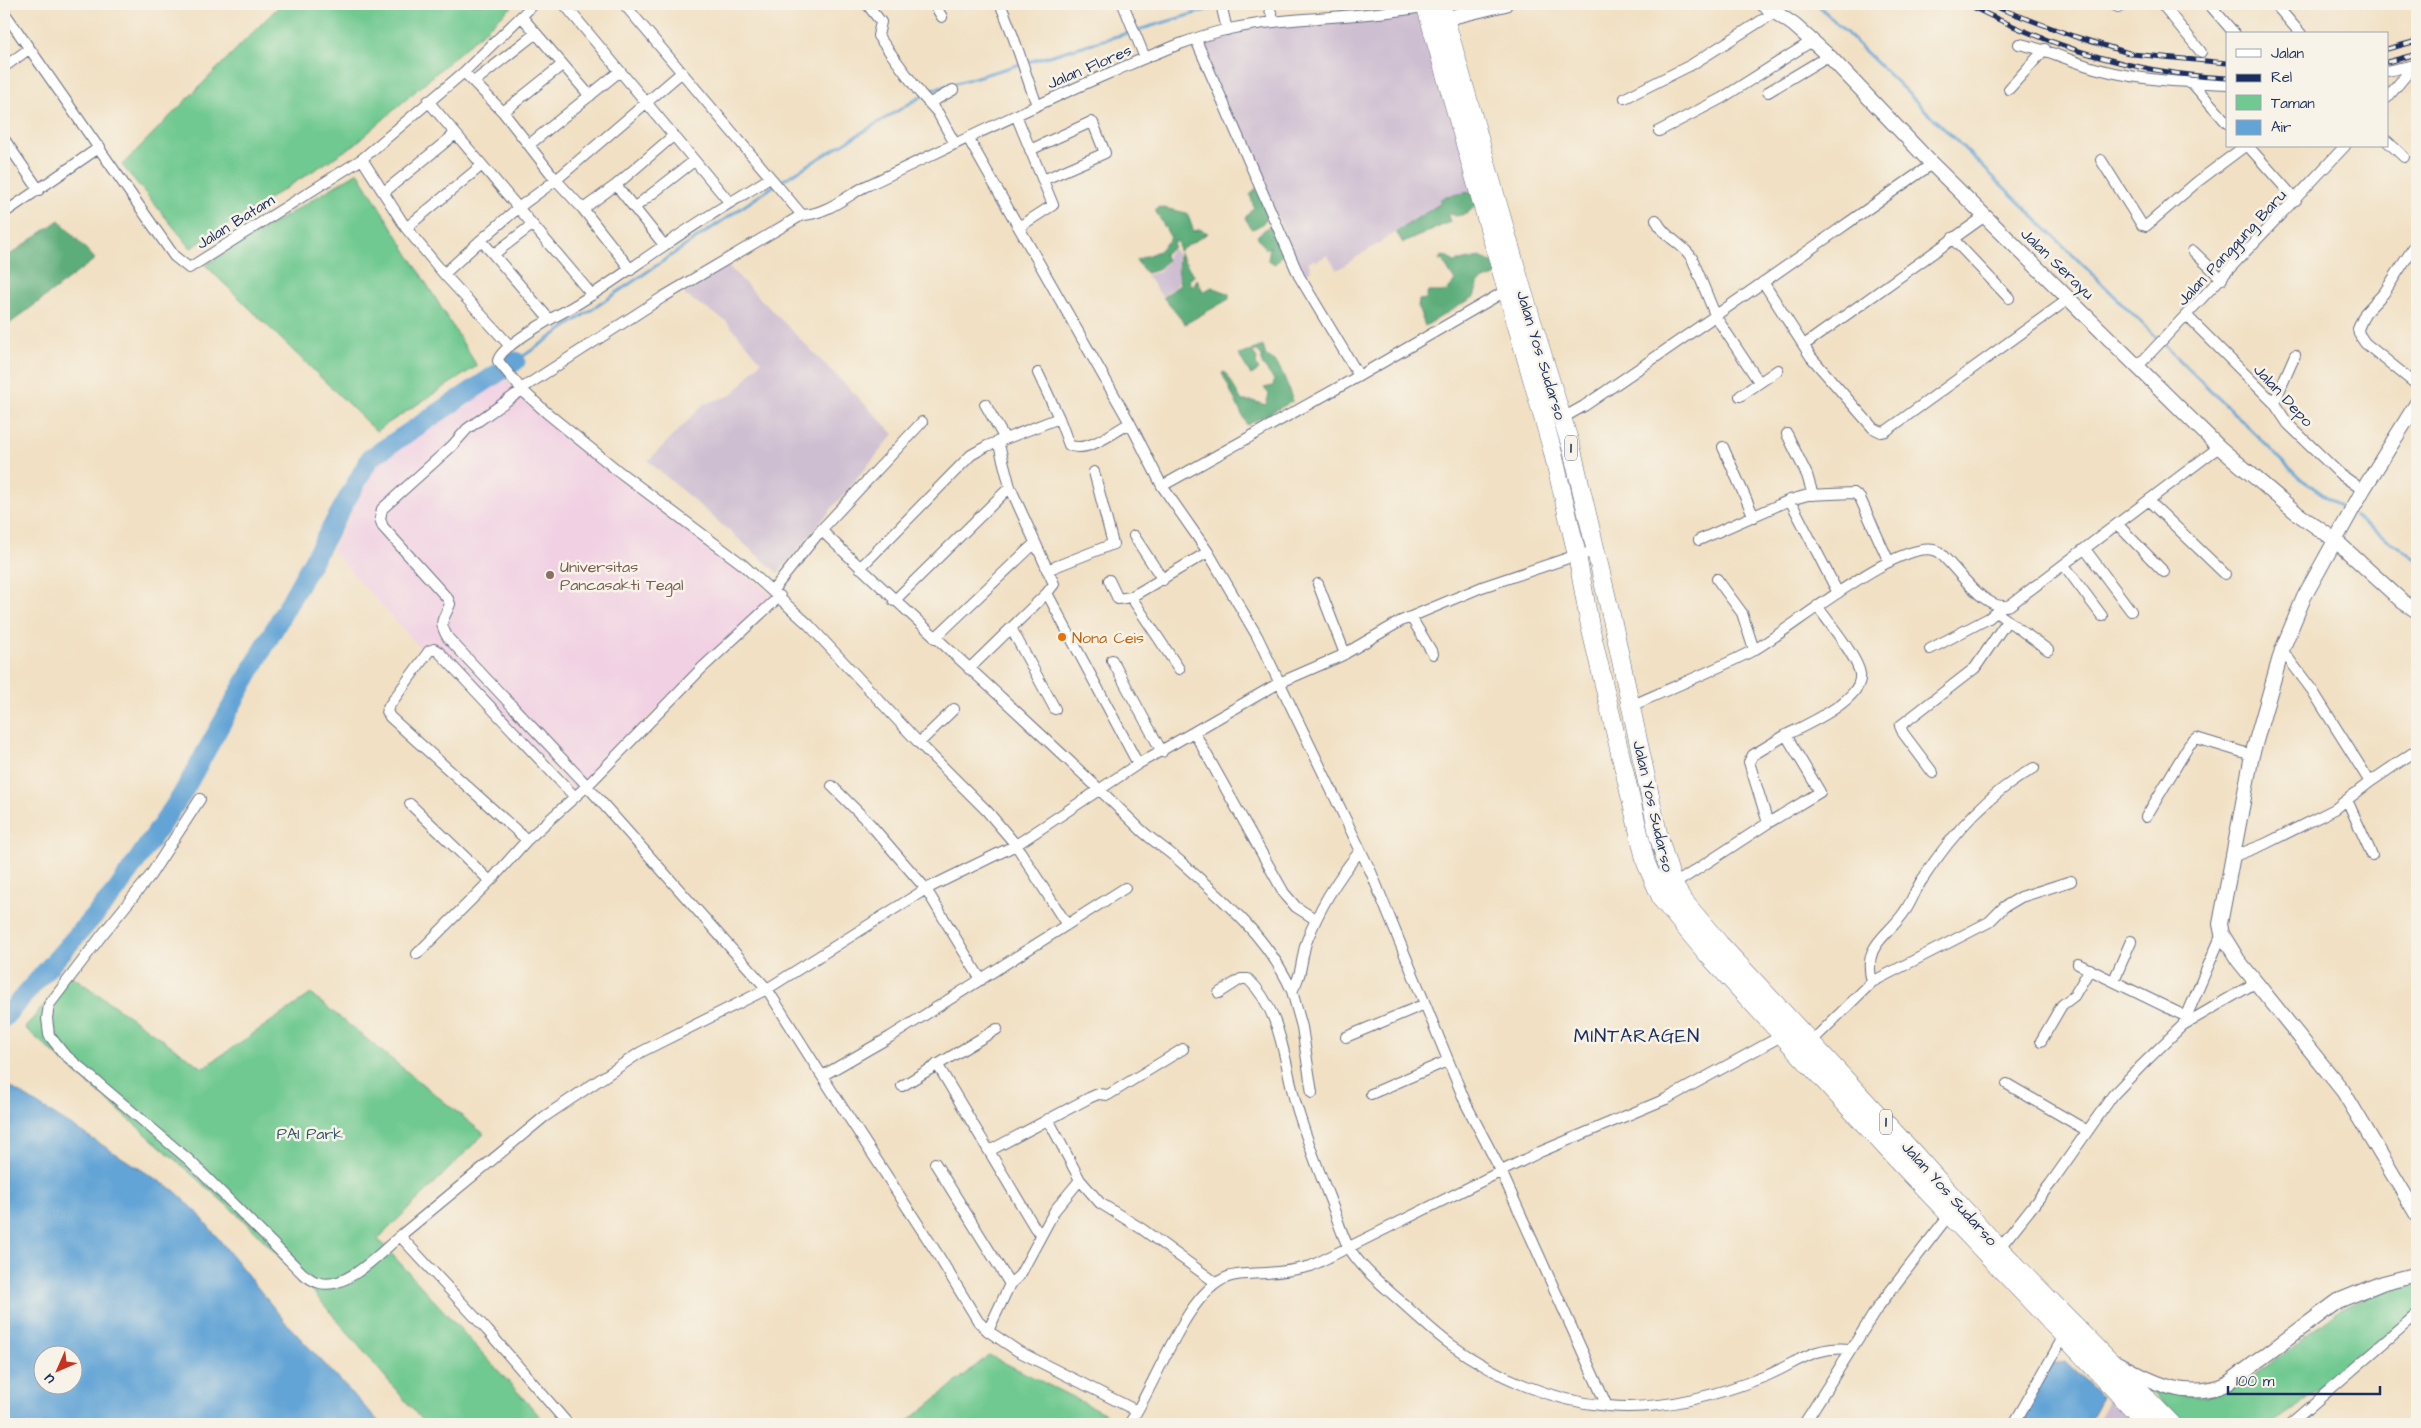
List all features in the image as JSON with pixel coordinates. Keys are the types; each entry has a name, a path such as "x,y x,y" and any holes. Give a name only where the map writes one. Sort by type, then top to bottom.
{"highway":[{"name":"Jalan Yos Sudarso","path":"1433,13 1506,290 1552,449 1577,555 1590,626 1646,863 1659,895 1707,954 1789,1030 1811,1042 1995,1253 2064,1336 2147,1424"},
{"name":"Jalan Yos Sudarso","path":"1433,13 1572,450 1631,706 1659,838 1674,884 1683,900 1789,1030 1950,1215 1995,1253 2104,1356 2172,1424"}],"street":[{"path":"510,346 444,274 406,228 362,159 464,72 534,4"},
{"path":"564,4 730,203"},
{"path":"624,4 802,215"},
{"path":"867,4 881,22 878,36 947,127 955,144"},
{"path":"934,4 942,17"},
{"path":"1000,4 1014,34 1021,63 1037,105"},
{"path":"1123,4 1145,58"},
{"path":"1268,4 1274,21"},
{"path":"1433,13 1505,4"},
{"name":"Jalan Serayu","path":"1763,4 1812,41 1828,56 1932,164 2219,447 2298,514 2335,540 2403,602 2417,611"},
{"path":"2112,4 2118,7 2126,4"},
{"path":"2162,4 2200,52"},
{"path":"2209,4 2233,32"},
{"path":"2275,4 2299,32"},
{"path":"1222,8 1227,30"},
{"name":"Jalan Batam","path":"4,12 100,147 174,256 189,268 362,159"},
{"path":"1625,98 1691,66 1775,12"},
{"name":"Jalan Flores","path":"587,786 448,638 441,625 450,604 448,599 383,527 380,519 382,509 452,446 467,430 521,390 663,297 802,215 815,213 1037,105 1145,58 1227,30 1274,21 1363,15 1433,13"},
{"path":"522,17 590,96"},
{"path":"475,81 536,33"},
{"path":"1196,40 1299,276 1359,376"},
{"path":"1659,131 1722,98 1812,41"},
{"path":"2019,44 2045,49 2068,60 2104,71 2162,82 2226,84"},
{"path":"4,67 29,49"},
{"path":"2009,89 2045,49"},
{"path":"1768,92 1828,56"},
{"path":"2388,71 2416,64"},
{"path":"2388,97 2416,64"},
{"path":"503,112 562,65"},
{"path":"530,144 620,71"},
{"path":"464,72 475,81 530,144 556,180 583,209 631,270"},
{"path":"444,274 518,208 556,180 681,73"},
{"path":"2192,84 2226,122"},
{"path":"929,102 953,90"},
{"path":"428,101 454,135 592,295"},
{"path":"1016,115 1053,205 1019,227"},
{"path":"1030,150 1091,122 1096,130 1104,154 1043,180"},
{"path":"384,192 454,135"},
{"path":"583,209 616,185 673,136"},
{"path":"968,138 1130,423 1162,486 1208,552 1257,636 1360,851 1466,1104 1502,1171 1608,1406"},
{"path":"4,139 7,150 39,190"},
{"path":"2388,142 2404,158"},
{"path":"4,213 100,147"},
{"path":"2101,160 2142,225 2146,226 2197,182 2243,148"},
{"path":"2248,148 2296,200"},
{"name":"Jalan Panggung Baru","path":"2138,366 2188,316 2343,148"},
{"path":"635,207 694,161"},
{"path":"1561,419 1716,317 1932,164"},
{"path":"406,228 481,166"},
{"path":"771,179 664,245 631,270 510,346 499,356 500,364 521,390 580,440 742,564 776,593 919,743 987,811 1016,845 1067,925"},
{"path":"616,185 664,245"},
{"path":"1804,345 1985,216"},
{"path":"1656,220 1666,236 1682,247 1692,258 1716,317 1759,382"},
{"path":"494,254 532,225"},
{"path":"1952,238 2009,298"},
{"path":"481,240 549,320"},
{"path":"2417,242 2384,293 2365,313 2358,329 2358,334 2365,343 2417,385"},
{"path":"2193,251 2222,279"},
{"path":"1763,282 1804,345 1873,428 1881,432 1886,431 2070,298"},
{"path":"1162,486 1359,376 1506,290"},
{"name":"Jalan Depo","path":"2188,316 2274,403 2288,424 2340,474 2363,490"},
{"path":"2274,403 2295,355"},
{"path":"1740,396 1778,370"},
{"path":"1038,374 1070,444 1078,447 1092,444 1130,423"},
{"path":"2417,403 2354,505 2304,596 2282,650 2252,755 2221,908 2220,924 2222,934 2228,946 2255,983 2314,1053 2343,1091 2413,1198 2417,1215"},
{"path":"970,669 1054,584 1010,487 1002,440 986,404"},
{"path":"860,568 971,455 1002,440 1059,418"},
{"path":"417,954 490,881 527,840 587,786 776,593 821,530 922,422"},
{"path":"1787,434 1807,475 1813,495"},
{"path":"1723,447 1754,517"},
{"path":"1930,649 1982,622 1997,609 2010,605 2117,524 2150,502 2219,447"},
{"path":"1047,570 1112,544 1094,472"},
{"path":"894,601 1010,487"},
{"path":"1699,540 1790,500 1813,495 1858,494 1889,562"},
{"path":"1790,500 1838,593"},
{"path":"2150,502 2225,574"},
{"path":"2117,524 2164,572"},
{"path":"821,530 934,638 1101,788 1143,831 1182,863 1244,921 1281,970 1292,991 1302,1027 1312,1093"},
{"path":"1134,536 1163,580"},
{"path":"934,638 1034,543"},
{"path":"1631,706 1754,650 1817,606 1889,562 1924,548 1935,550 1945,558 2007,621 2048,650"},
{"path":"2085,549 2131,610"},
{"path":"1109,580 1118,599 1132,597 1208,552"},
{"path":"200,800 150,876 55,997 47,1012 49,1035 63,1053 189,1160 303,1274 317,1283 334,1284 348,1279 552,1112 641,1052 766,990 926,889 1016,845 1138,764 1162,752 1278,683 1346,654 1411,617 1482,587 1577,555 1595,552"},
{"path":"2064,565 2102,616"},
{"path":"1717,579 1742,613 1754,650"},
{"path":"1318,584 1346,654"},
{"path":"1046,593 1138,764"},
{"path":"1132,597 1179,669"},
{"path":"1768,823 1749,762 1753,755 1842,704 1854,691 1861,677 1859,669 1817,606"},
{"path":"1411,617 1433,654"},
{"path":"1933,773 1902,733 1900,726 1975,668 2007,621"},
{"path":"1011,628 1055,709"},
{"path":"2282,650 2312,690 2370,782"},
{"path":"527,840 390,717 387,711 389,706 429,651 439,652 574,797"},
{"path":"1112,660 1162,752"},
{"path":"919,743 954,709"},
{"path":"1194,732 1284,893 1296,908 1315,919"},
{"path":"1659,895 1768,823 1820,792 1786,736"},
{"path":"2146,817 2189,745 2196,738 2252,755"},
{"path":"2232,857 2313,822 2417,750"},
{"path":"1872,982 1868,967 1875,945 1901,917 1921,881 1949,843 1985,802 2011,781 2034,768"},
{"path":"587,786 766,990 938,1255 978,1321 1000,1341 1061,1374 1137,1411"},
{"path":"832,786 870,824 926,889 981,980"},
{"path":"2347,800 2372,856"},
{"path":"410,804 490,881"},
{"path":"1292,991 1298,980 1305,946 1315,919 1336,881 1360,851"},
{"path":"1811,1042 1872,982 1990,922 2004,907 2021,897 2071,881"},
{"path":"822,1076 981,980 1125,888"},
{"path":"2187,1020 2222,934"},
{"path":"2114,980 2131,941"},
{"path":"2078,964 2114,980 2187,1020"},
{"path":"2041,1041 2062,1005 2074,996 2090,969"},
{"path":"1219,993 1241,979 1248,979 1261,993 1272,1014 1298,1110 1316,1163 1349,1247 1367,1270 1384,1287 1448,1342 1474,1360 1541,1392 1608,1406 1635,1407 1664,1404 1698,1397 1768,1375 1828,1348 1850,1349"},
{"path":"1995,1253 2051,1183 2086,1130 2113,1095 2187,1020 2255,983"},
{"path":"1346,1037 1425,1004"},
{"path":"902,1086 997,1029"},
{"path":"1129,1424 1188,1316 1205,1292 1215,1282 1246,1273 1302,1269 1540,1152 1644,1111 1789,1030"},
{"path":"989,1150 1097,1095 1108,1094 1183,1049"},
{"path":"1371,1094 1447,1061"},
{"path":"937,1064 1035,1228 1041,1234"},
{"path":"2007,1084 2086,1130"},
{"path":"1048,1119 1080,1180 1105,1207 1142,1229 1215,1282"},
{"path":"935,1163 1010,1284"},
{"path":"988,1332 995,1312 1010,1284 1020,1275 1055,1210 1080,1180"},
{"path":"1804,1424 1878,1307 1950,1215"},
{"path":"400,1236 487,1330 568,1424"},
{"path":"2104,1356 2164,1386 2187,1391 2213,1389 2228,1383 2338,1301 2382,1283 2417,1274"},
{"path":"2290,1424 2417,1314"},
{"path":"2014,1424 2064,1336"}],"shaded area":[{"path":"1426,6 1477,191 1441,203 1337,270 1327,255 1315,262 1314,259 1308,262 1311,270 1304,275 1196,40 1227,30"},
{"path":"1173,249 1177,254 1178,284 1162,296 1146,275 1159,272 1168,260 1167,255"},
{"path":"727,265 894,434 778,573 648,461 704,404 732,395 761,361 726,321 683,294"},
{"name":"Universitas Pancasakti Tegal","path":"503,377 548,424 715,548 775,598 648,717 574,791 433,642 421,649 332,551 374,467 434,420"},
{"path":"2110,1397 2136,1420 2133,1424 2095,1424"}],"green space":[{"path":"281,4 515,4 354,145 191,248 122,165"},
{"path":"358,172 477,366 376,431 205,265"},
{"path":"1256,188 1266,212 1266,217 1260,225 1252,229 1245,218 1254,207 1250,195"},
{"path":"1477,191 1481,202 1466,214 1456,216 1447,213 1450,222 1403,243 1396,232 1441,203 1439,200 1446,196"},
{"path":"1159,207 1187,213 1194,232 1199,229 1208,233 1179,251 1178,243 1174,241 1173,248 1164,254 1167,260 1158,270 1146,273 1136,260 1159,251 1171,238 1155,210"},
{"path":"59,220 95,259 4,328 4,259"},
{"path":"1273,223 1279,240 1275,246 1285,252 1275,264 1268,260 1270,246 1266,249 1257,236"},
{"path":"1179,253 1194,276 1189,279 1192,287 1197,280 1203,292 1212,287 1229,294 1229,299 1185,324 1163,297 1180,285 1178,272"},
{"path":"1441,256 1448,257 1454,262 1480,257 1496,265 1497,275 1479,282 1474,297 1425,326 1418,307 1419,300 1426,299 1428,292 1446,292 1455,281 1442,260 1439,261"},
{"path":"1263,346 1266,356 1272,359 1280,369 1293,401 1247,425 1222,373 1225,372 1242,401 1253,401 1266,405 1269,394 1264,388 1273,386 1274,380 1262,364 1262,356 1258,351 1252,351 1257,358 1256,365 1259,370 1251,375 1239,355"},
{"name":"PAI Park","path":"69,974 203,1068 311,994 484,1134 378,1239 547,1424 425,1424 314,1293 245,1221 25,1028"},
{"path":"2417,1284 2417,1310 2273,1424 2182,1424 2144,1383 2193,1396 2216,1395 2233,1388 2272,1364 2338,1310 2377,1294"},
{"path":"989,1355 1106,1414 1097,1424 905,1424"}],"water":[{"path":"4,1083 175,1191 197,1212 286,1323 381,1424 4,1424"},
{"path":"2065,1361 2102,1397 2087,1424 2019,1424 2050,1365"}],"waterway":[{"path":"516,361 775,185 932,90 1227,4"},
{"path":"1817,4 2301,479 2347,511"},
{"path":"4,1018 116,891 181,796 370,458 516,361"},
{"path":"2354,516 2417,560"}],"railway":[{"path":"1967,4 2029,33 2093,55 2159,71 2226,78"},
{"path":"1988,4 2073,36 2132,54 2226,63"},
{"path":"2388,49 2417,41"},
{"path":"2388,62 2417,54"}],"place":[{"name":"Universitas Pancasakti Tegal","path":"550,575"},
{"name":"Nona Ceis","path":"1062,637"}],"district":[{"name":"MINTARAGEN","path":"1637,1035"}]}
